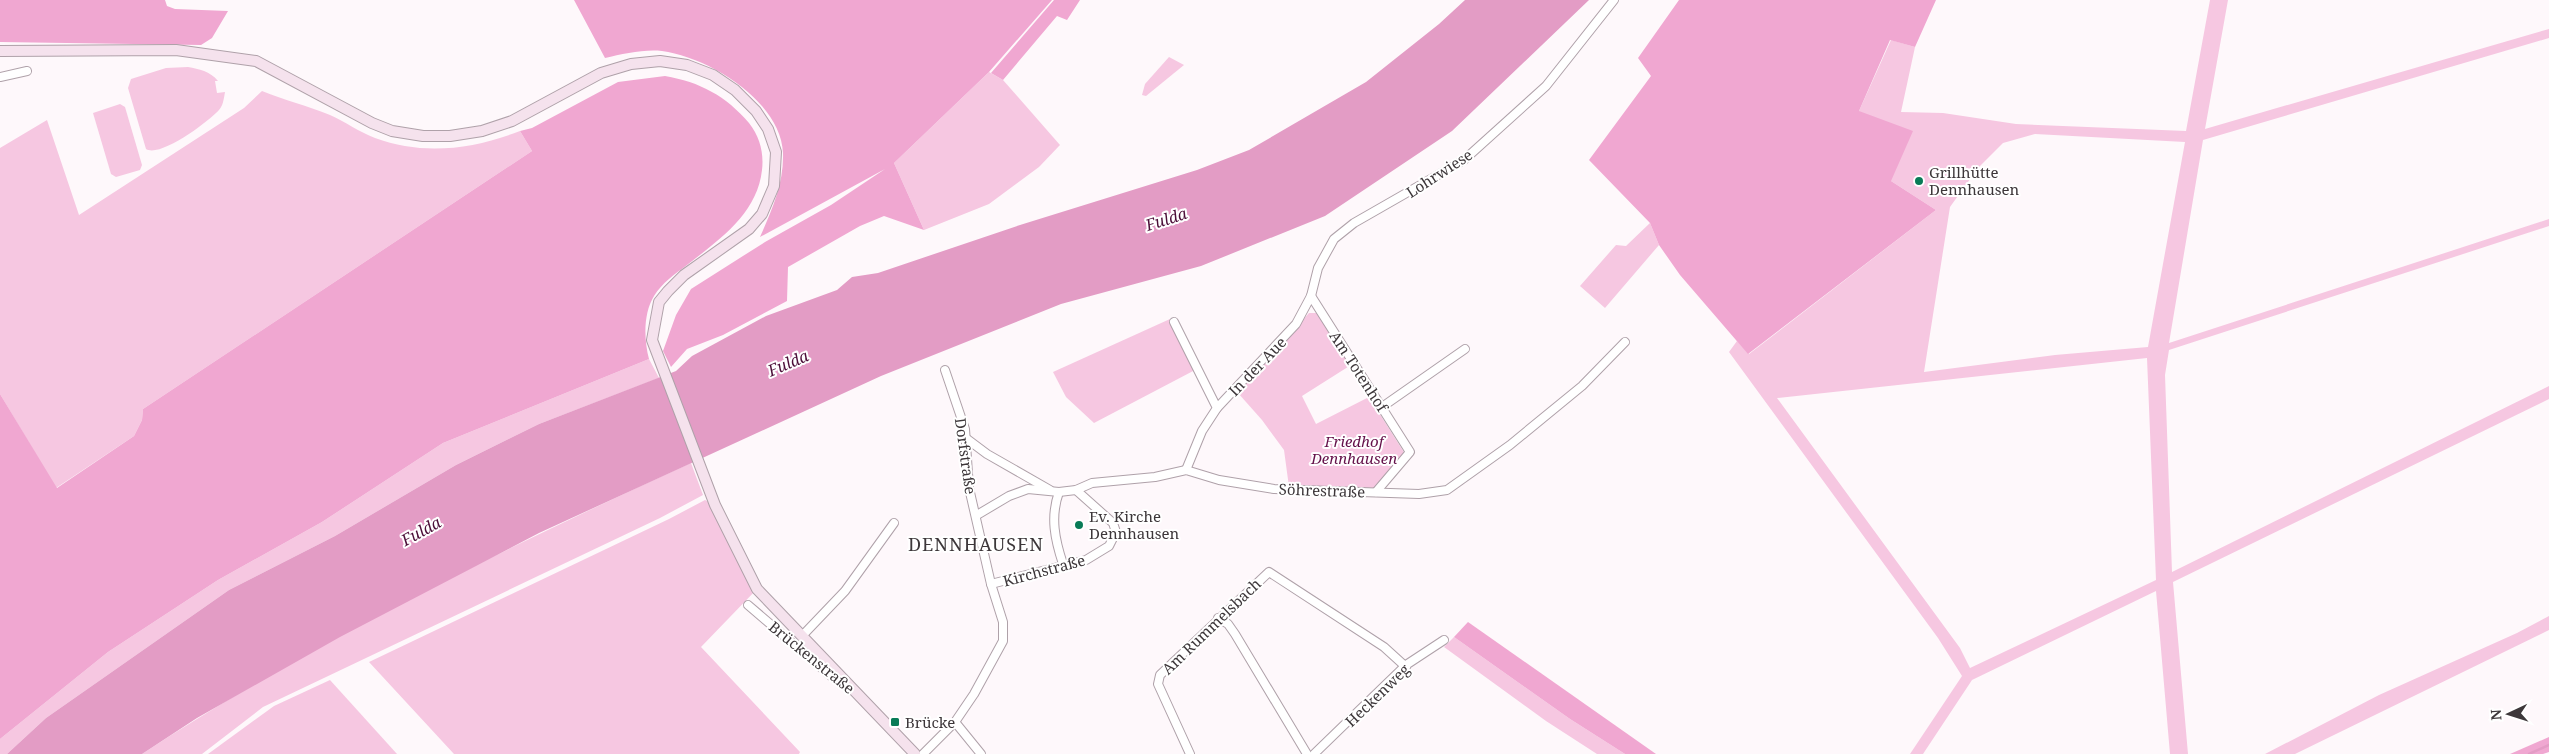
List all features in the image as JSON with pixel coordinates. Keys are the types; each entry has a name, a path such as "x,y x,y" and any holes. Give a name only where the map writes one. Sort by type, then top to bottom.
{"street":[{"name":"Lohrwiese","path":"1296,324 1311,296 1318,268 1334,239 1354,223 1464,160 1546,86 1614,0"},
{"path":"0,51 176,50 256,61 372,123 392,130 423,136 450,136 482,131 512,120 601,73 630,64 660,61 687,65 713,75 735,90 756,110 768,129 776,152 774,186 762,214 749,230 684,275 658,302 652,340 725,526 756,589 843,679"},
{"path":"0,77 27,71"},
{"name":"Am Totenhof","path":"1311,296 1410,452 1376,492"},
{"name":"In der Aue","path":"1174,322 1217,408"},
{"name":"In der Aue","path":"1186,470 1202,431 1217,408 1296,324"},
{"name":"Söhrestraße","path":"977,515 1009,496 1028,489 1059,492 1076,490 1092,483 1155,477 1186,470 1247,486 1326,492 1419,494 1447,490 1510,446 1582,386 1625,342"},
{"path":"1382,407 1465,349"},
{"name":"Dorfstraße","path":"923,754 955,722 974,694 1003,641 1003,622 991,584 977,515 969,488 967,439 957,402 945,370"},
{"path":"967,439 987,454 1050,490"},
{"name":"Kirchstraße","path":"991,584 1063,564 1086,560 1109,546 1116,532 1113,524 1076,490"},
{"path":"1059,492 1054,504 1054,536 1063,564"},
{"path":"802,636 845,590 894,523"},
{"name":"Am Rummelsbach","path":"1190,754 1158,684 1160,675 1268,572 1376,642 1406,667"},
{"name":"Brückenstraße","path":"748,604 831,676 843,679 915,754"},
{"path":"1218,618 1228,624 1235,634 1307,754"},
{"name":"Heckenweg","path":"1314,754 1406,667 1444,640"},
{"path":"955,722 981,754"}],"green space":[{"path":"2210,0 2228,0 2205,129 2549,29 2549,38 2203,140 2169,343 2549,219 2549,226 2169,350 2165,375 2172,572 2549,386 2549,399 2173,582 2188,754 2170,754 2156,591 1972,680 1923,754 1910,754 1962,676 1938,638 1729,352 1737,341 1749,354 1936,210 1891,181 1859,111 1891,40 1915,47 1901,112 1943,113 2016,124 2186,131","holes":["2035,134 2185,142 2148,347 2055,355 1924,372 1950,207 1978,168 2003,143","2147,358 2156,580 1970,668 1960,648 1777,398"]},
{"path":"1169,57 1184,65 1146,96 1142,95 1145,84"},
{"path":"188,67 208,73 218,81 215,81 217,93 225,92 219,110 205,122 172,144 153,150 146,149 128,88 131,79 166,68"},
{"path":"989,72 1003,80 1060,145 1039,167 989,204 924,230 894,163"},
{"path":"262,91 330,115 369,136 393,144 412,147 448,148 484,142 520,131 532,151 143,409 142,420 134,436 56,488 0,394 0,148 47,120 79,215 244,108"},
{"path":"120,104 125,107 142,165 140,170 116,177 111,174 93,113"},
{"path":"1650,223 1659,245 1605,308 1580,286 1616,245 1626,246"},
{"name":"Friedhof Dennhausen","path":"1309,313 1318,313 1351,365 1302,396 1316,424 1369,397 1405,454 1375,490 1289,487 1284,450 1262,420 1238,393"},
{"path":"1170,319 1195,370 1094,423 1066,397 1053,372"},
{"path":"649,359 659,378 539,424 456,465 335,536 229,590 46,718 7,754 0,754 0,739 108,652 218,580 322,522 443,443"},
{"path":"691,463 703,495 660,518 263,707 202,754 142,754 274,673 411,598 550,529"},
{"path":"705,500 715,505 757,589 701,647 800,752 799,754 454,754 369,662 669,519"},
{"path":"2549,616 2549,630 2295,754 2265,754 2379,695 2517,633"},
{"path":"1454,637 1570,719 1625,754 1597,754 1546,721 1444,647"},
{"path":"330,680 397,754 208,754 274,706"}],"shaded area":[{"path":"0,0 165,0 167,6 175,9 228,11 212,38 201,45 0,42"},
{"path":"574,0 1052,0 989,72 894,163 924,230 884,216 860,226 788,267 787,301 723,335 687,349 671,367 663,351 676,315 691,289 765,242 831,205 885,169 760,237 776,196 783,164 779,134 770,116 756,99 739,85 720,72 700,62 662,51 634,52 605,58"},
{"path":"1054,0 1080,0 1067,20 1057,16 1003,80 991,73"},
{"path":"1679,0 1936,0 1915,47 1890,40 1859,111 1913,131 1891,181 1936,210 1748,354 1680,275 1659,245 1650,223 1589,160 1651,76 1638,58"},
{"path":"665,76 701,86 722,98 740,113 756,134 762,151 762,170 759,186 745,213 724,235 669,279 654,296 646,319 646,344 649,359 443,443 322,522 218,580 108,652 0,739 0,394 57,488 134,436 142,420 143,409 532,151 520,131 532,128 618,82"},
{"path":"1468,622 1656,754 1625,754 1570,719 1454,637"},
{"path":"2549,737 2549,752 2543,754 2510,754"}],"water":[{"name":"Fulda","path":"1465,0 1589,0 1452,131 1325,216 1201,266 1061,304 881,376 539,533 340,637 197,718 142,754 7,754 46,718 229,590 335,536 456,465 539,424 676,371 692,356 766,316 837,290 852,277 878,273 1020,225 1197,170 1249,150 1366,82 1439,24"}],"waterway":[{"path":"2529,754 2549,745"}],"place":[{"name":"Grillhütte Dennhausen","path":"1919,181"},
{"name":"Ev. Kirche Dennhausen","path":"1079,525"},
{"name":"Brücke","path":"895,722"}],"district":[{"name":"DENNHAUSEN","path":"976,544"}]}
